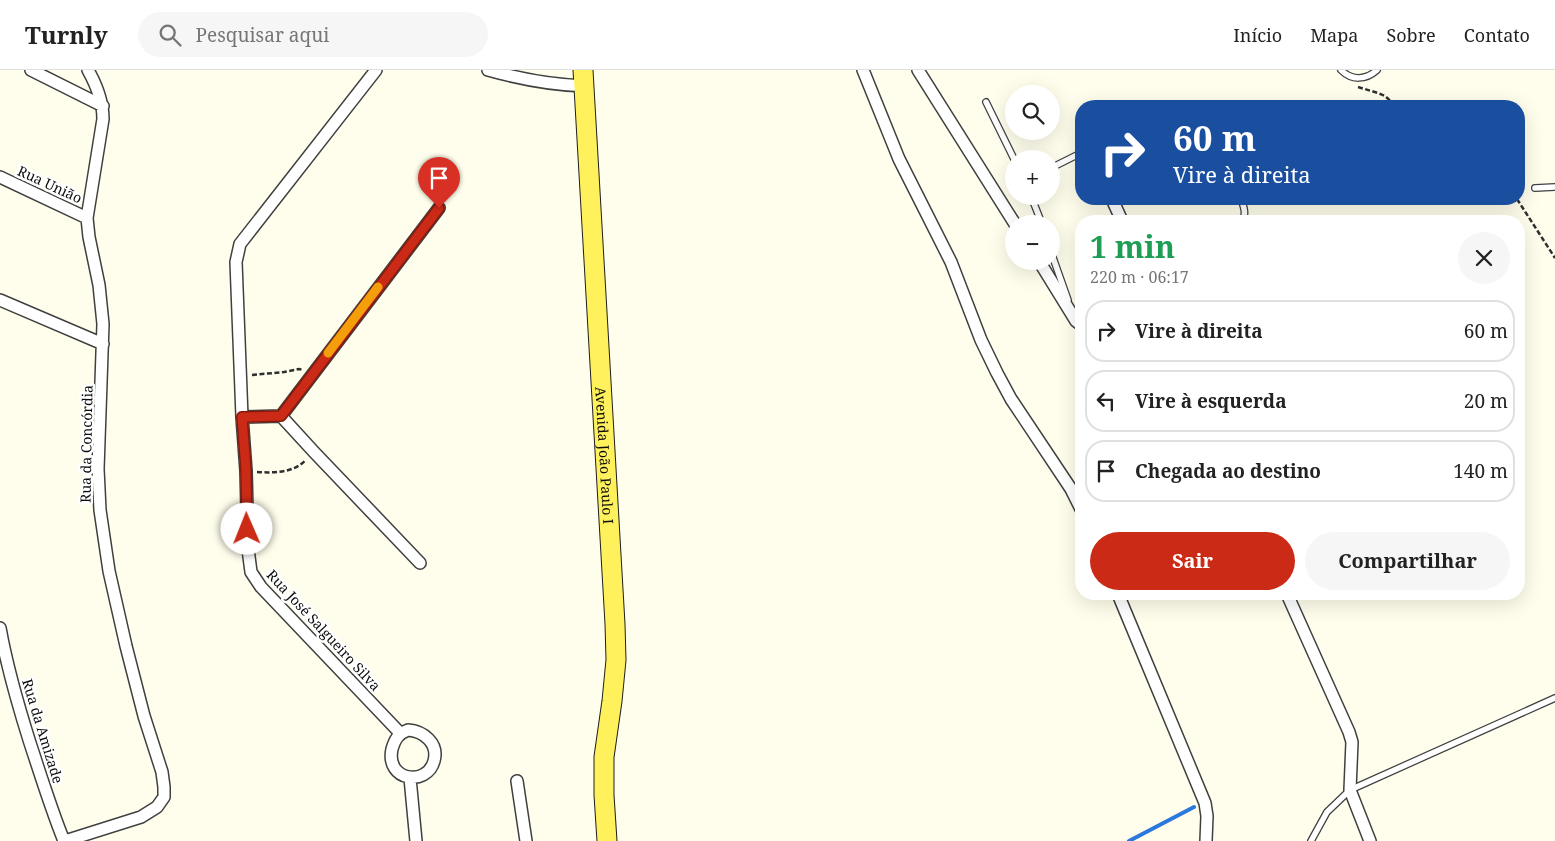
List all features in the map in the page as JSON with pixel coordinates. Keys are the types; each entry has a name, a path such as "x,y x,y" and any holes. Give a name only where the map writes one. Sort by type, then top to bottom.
{"main road":[{"name":"Avenida João Paulo I","path":"584,78 615,624 616,660 604,757 607,841"}],"street":[{"path":"31,70 103,106"},
{"name":"Rua da Concórdia","path":"65,841 141,817 157,807 164,797 162,772 144,716 109,571 100,510 98,469 103,324 99,285 87,218 104,119 100,94 88,70"},
{"name":"Rua José Salgueiro Silva","path":"376,70 240,244 236,262 240,376 246,470 248,549 251,572 261,587 400,733"},
{"path":"488,70 534,81 570,86 584,78"},
{"path":"862,70 899,159 951,262 981,340 997,373 1011,399 1075,497"},
{"path":"918,70 1009,215"},
{"name":"Rua União","path":"0,177 87,218"},
{"path":"281,416 439,208"},
{"path":"1045,270 1075,318"},
{"path":"0,300 103,344"},
{"path":"242,417 281,416 420,563"},
{"path":"1120,600 1205,803 1207,816 1206,841"},
{"path":"1290,600 1349,732 1352,747 1350,790 1370,841"},
{"name":"Rua da Amizade","path":"0,628 17,701 52,812 65,841"},
{"path":"408,730 418,730 428,737 434,748 435,758 431,768 422,775 410,778 400,775 393,767 391,755 394,740 400,733 408,730"},
{"path":"410,778 416,841"},
{"path":"517,781 526,841"}],"lane":[{"path":"1341,70 1345,74 1358,78 1371,75 1377,70"},
{"path":"986,102 1010,150"},
{"path":"1060,164 1075,156"},
{"path":"1535,188 1555,187"},
{"path":"1058,270 1075,315"},
{"path":"1311,841 1327,812 1350,790 1555,698"}],"path":[{"path":"1355,85 1378,92 1389,100"},
{"path":"1520,205 1555,258"},
{"path":"240,376 299,369 314,372"},
{"path":"246,470 274,473 300,466 314,452"}],"waterway":[{"path":"1129,841 1194,807"}],"slow traffic":[{"path":"328,353 378,287"}],"route":[{"path":"247,529 246,470 242,417 281,416 439,208"}]}
